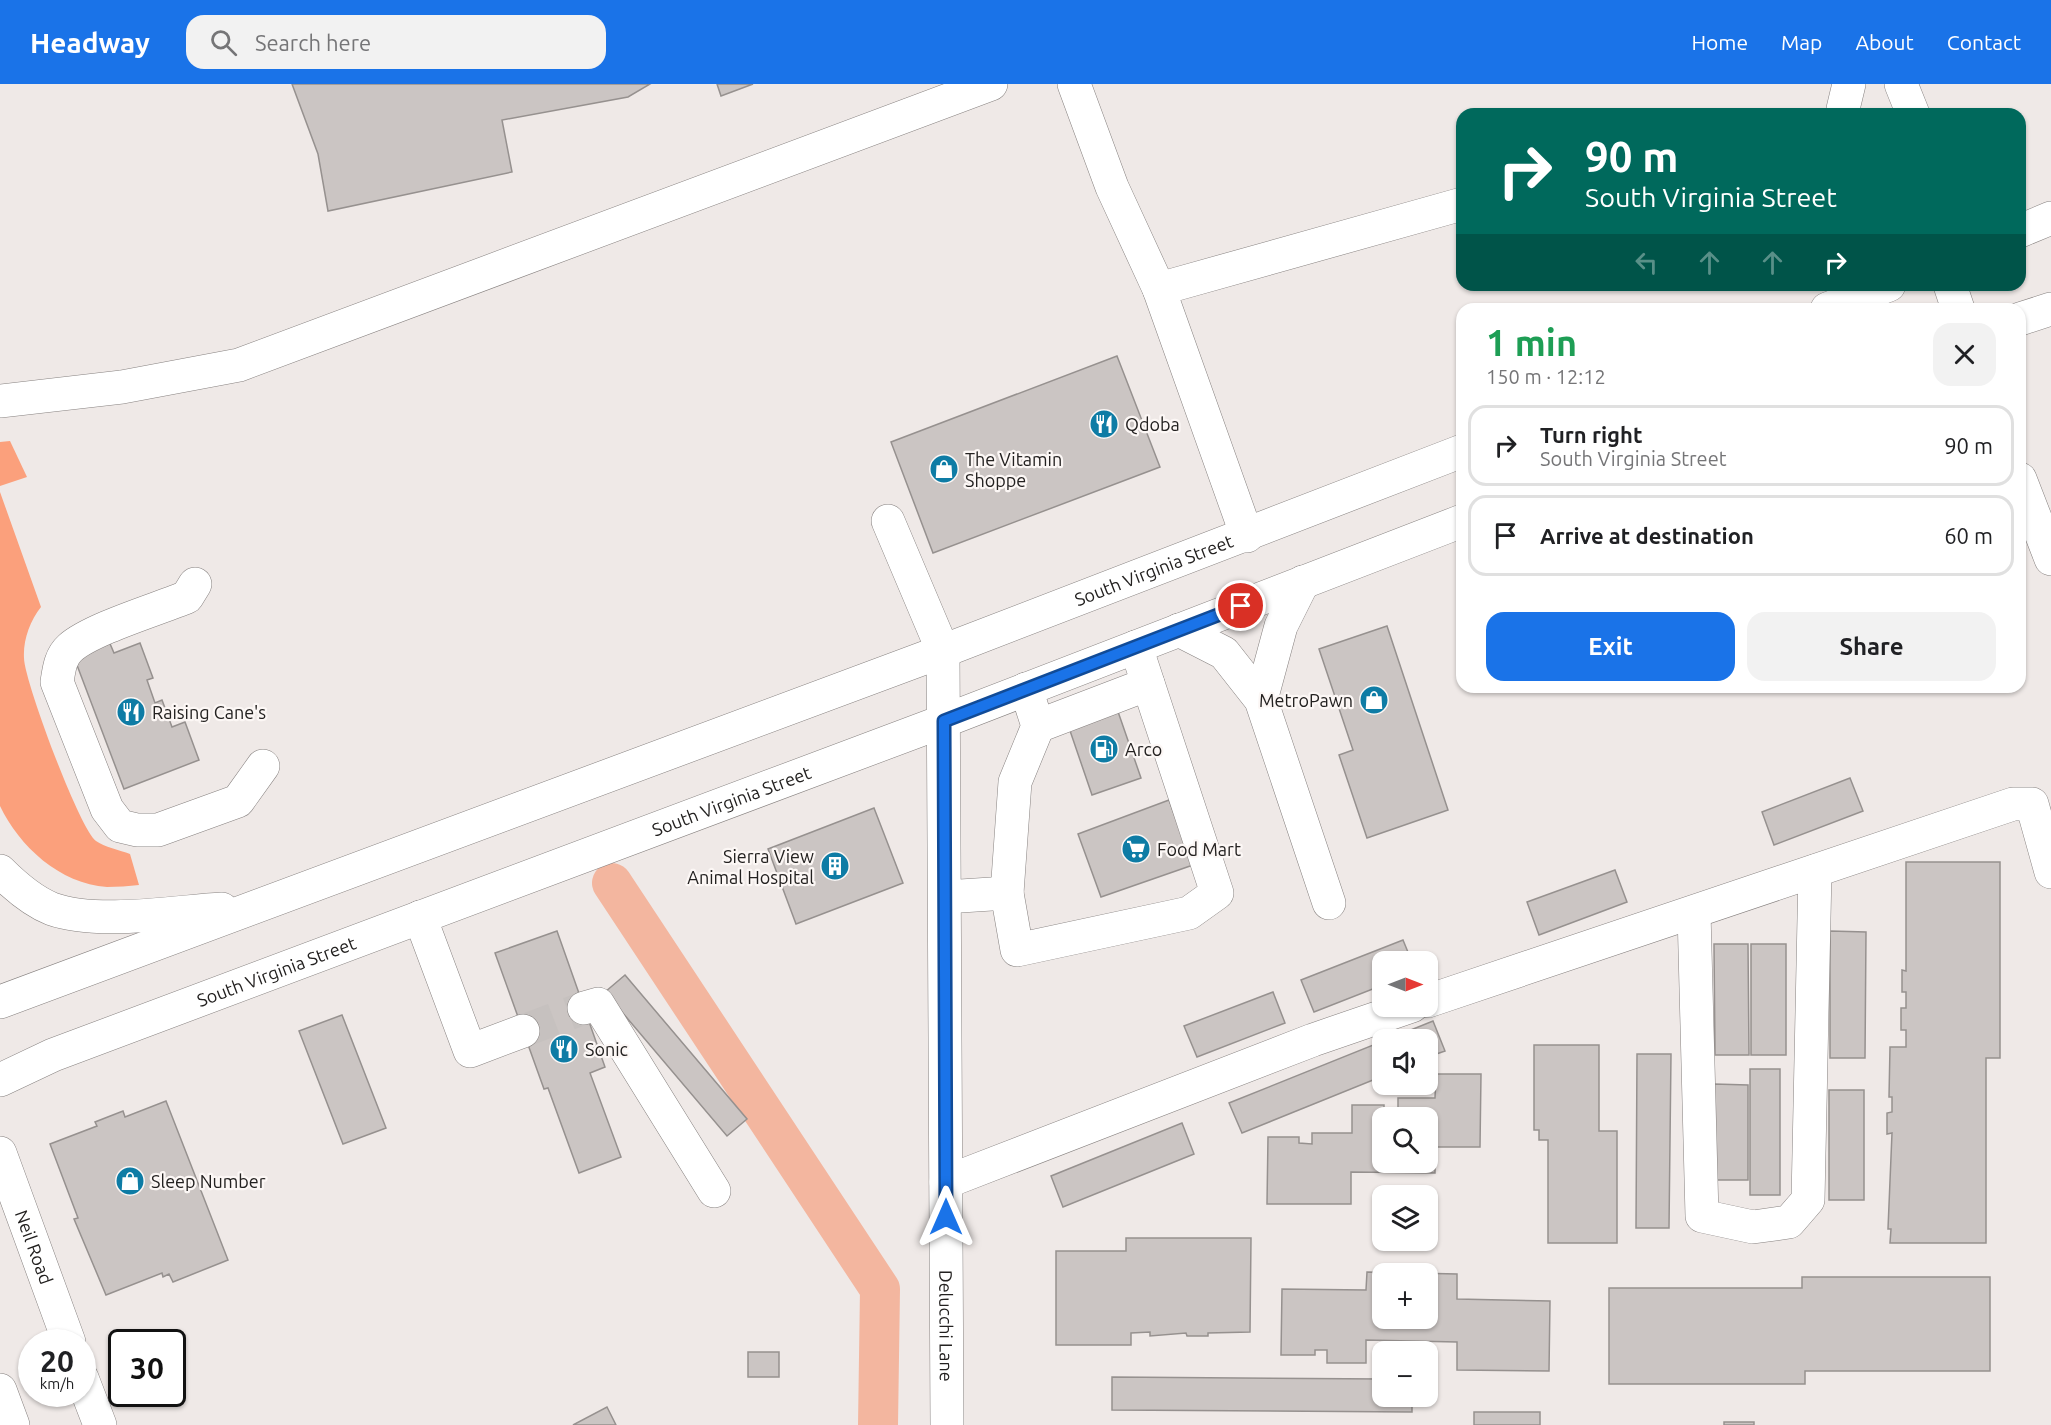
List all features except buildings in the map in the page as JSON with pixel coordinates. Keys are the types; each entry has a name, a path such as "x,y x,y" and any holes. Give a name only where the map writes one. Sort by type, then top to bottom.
{"main road":[{"path":"0,401 122,387 239,365 991,84"},
{"path":"1074,84 1112,187 1159,289 1247,536"},
{"path":"1901,84 1911,108"},
{"path":"1159,289 1456,206"},
{"path":"2026,228 2051,218"},
{"path":"1842,303 1874,291"},
{"path":"2026,317 2051,309"},
{"name":"South Virginia Street","path":"0,1002 943,651 1247,536 1456,453"},
{"path":"2026,495 2051,560"},
{"path":"888,521 943,651"},
{"name":"South Virginia Street","path":"0,1080 53,1055 1026,690 1456,523"},
{"path":"1261,700 1281,626 1303,582"},
{"path":"195,584 187,597 90,635 69,648 60,661 57,682 107,809 120,826 137,830 158,830 238,801 263,766"},
{"path":"1179,630 1224,653 1261,700 1329,903"},
{"path":"1026,690 1038,726 1015,782 1007,893 1017,950 1189,913 1217,893 1136,647"},
{"name":"Delucchi Lane","path":"943,651 947,1425"},
{"path":"1038,726 1148,684"},
{"path":"1438,998 2013,804 2032,804 2051,872"},
{"path":"0,871 21,891 52,909 91,916 253,908"},
{"path":"1694,912 1702,1216 1753,1227 1789,1222 1808,1200 1815,871"},
{"path":"945,897 1007,893"},
{"path":"420,918 470,1051 523,1031"},
{"path":"584,1008 598,1004 714,1191"},
{"path":"946,1182 1314,1040 1381,1017"},
{"name":"Neil Road","path":"0,1153 64,1329"},
{"path":"0,1390 14,1425"},
{"path":"93,1407 100,1425"},
{"path":"947,1425 971,1425"}],"shaded area":[{"path":"10,441 27,477 0,486 0,442"},
{"path":"0,492 41,607 28,631 24,658 26,672 42,722 66,783 88,830 99,843 130,854 139,885 107,887 73,879 57,871 18,835 0,806"}],"waterway":[{"path":"612,883 880,1289 878,1425"}],"tunnel":[{"path":"523,1031 584,1008"}],"place":[{"name":"Qdoba","path":"1104,424"},
{"name":"The Vitamin Shoppe","path":"944,469"},
{"name":"MetroPawn","path":"1374,700"},
{"name":"Raising Cane's","path":"131,712"},
{"name":"Arco","path":"1104,749"},
{"name":"Food Mart","path":"1136,849"},
{"name":"Sierra View Animal Hospital","path":"835,866"},
{"name":"Sonic","path":"564,1049"},
{"name":"Sleep Number","path":"130,1181"}],"route":[{"path":"946,1217 944,721 1241,606"}]}
